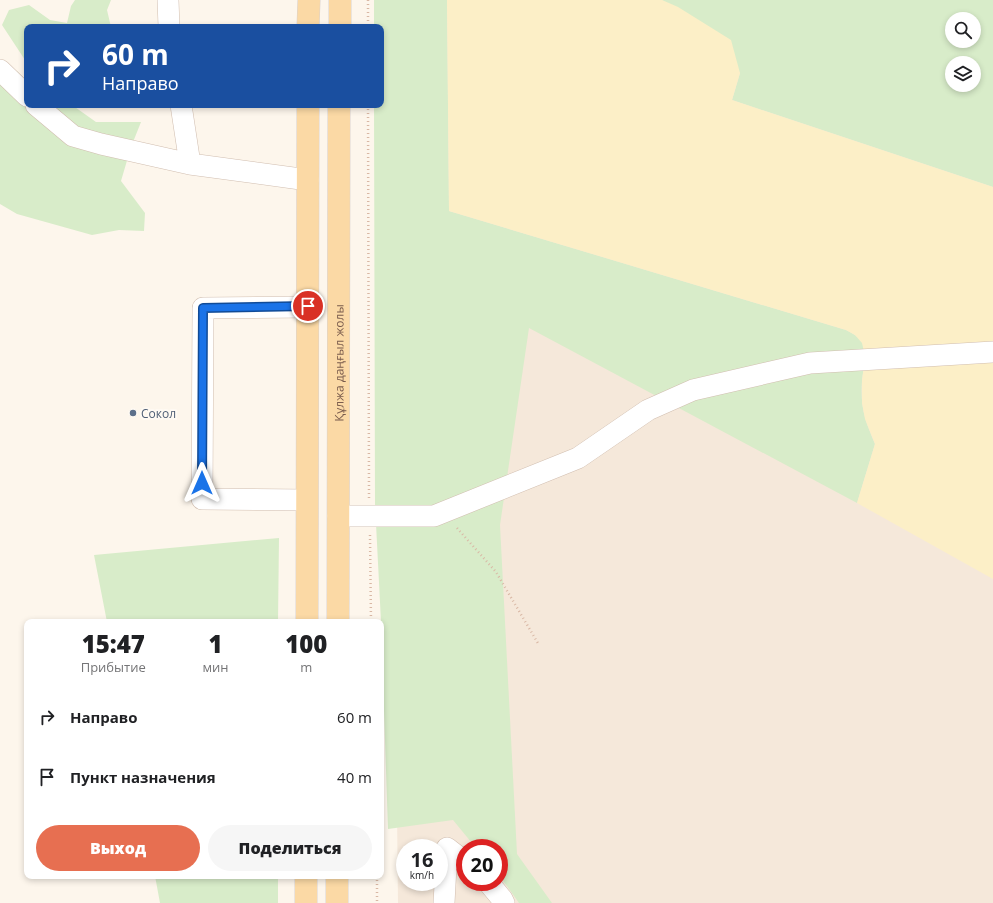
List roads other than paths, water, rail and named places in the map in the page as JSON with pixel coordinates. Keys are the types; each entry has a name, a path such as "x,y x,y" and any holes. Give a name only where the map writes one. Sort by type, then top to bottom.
{"main road":[{"path":"308,24 309,0"},
{"path":"340,0 340,24"},
{"path":"307,619 308,108"},
{"name":"Құлжа даңғыл жолы","path":"338,619 339,108"},
{"path":"306,879 306,903"},
{"path":"337,879 337,903"}],"lane":[{"path":"168,0 169,24"},
{"path":"0,70 24,93"},
{"path":"40,108 73,136 101,144 190,164 308,180"},
{"path":"181,108 190,164"},
{"path":"307,500 202,499 202,483 203,308 308,306"},
{"path":"338,516 434,516 578,458 648,410 693,390 810,362 993,352"},
{"path":"444,903 447,848 456,855"},
{"path":"495,891 504,903"}],"place":[{"name":"Сокол","path":"133,413"}]}
